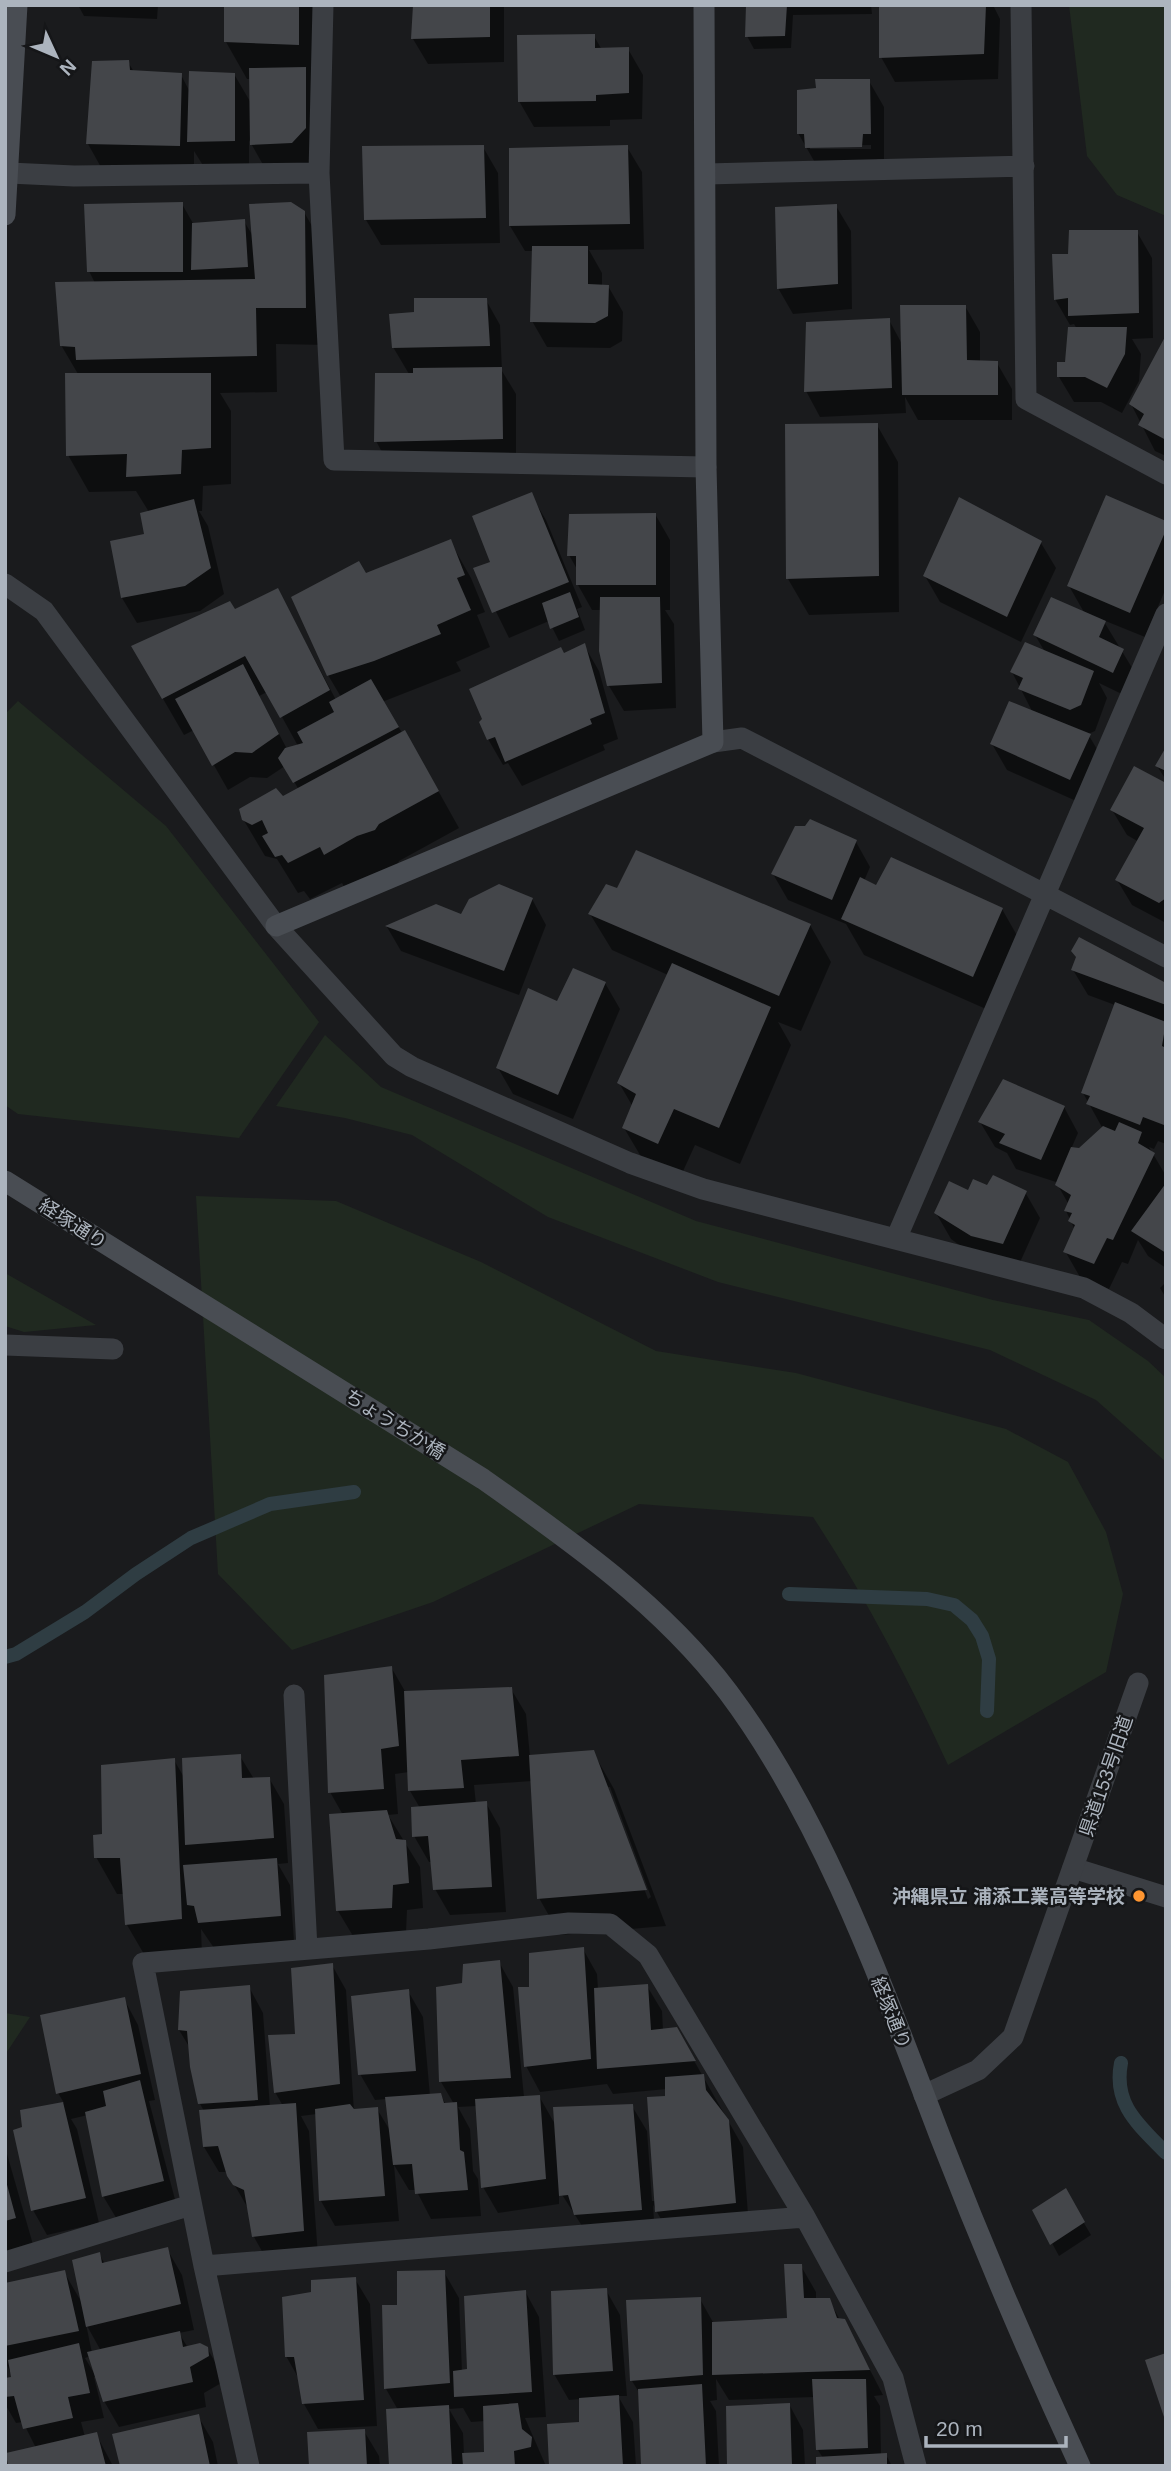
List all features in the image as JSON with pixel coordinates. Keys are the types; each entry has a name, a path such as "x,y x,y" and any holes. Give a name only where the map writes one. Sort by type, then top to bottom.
{"main road":[{"path":"5,215 17,5"},
{"path":"276,926 713,742 706,467 707,174 704,5"},
{"name":"経塚通り","path":"5,1181 140,1267"},
{"name":"ちょうちか橋","path":"140,1267 484,1479 558,1531 639,1597"},
{"name":"経塚通り","path":"639,1597 726,1690 802,1810 872,1965 997,2284 1080,2466"}],"street":[{"path":"323,5 319,173 334,460 706,467"},
{"path":"1021,5 1026,399 1166,474"},
{"path":"707,174 1024,166"},
{"path":"9,173 74,176 319,173"},
{"path":"5,584 44,611 276,926 394,1056 412,1068 654,1171 703,1189 1084,1288 1131,1313 1166,1339"},
{"path":"896,1239 1166,614"},
{"path":"713,742 742,738 1166,957"},
{"path":"5,1345 113,1349"},
{"name":"県道153号旧道","path":"924,2095 978,2070 1013,2037 1138,1683"},
{"path":"294,1695 307,1949"},
{"path":"1073,1868 1166,1897"},
{"path":"249,2466 191,2205 144,1963 569,1923 610,1924 648,1955 805,2217 893,2378 916,2466"},
{"path":"5,2262 191,2205"},
{"path":"204,2266 805,2217"}],"shaded area":[{"path":"1069,5 1166,5 1166,216 1117,195 1087,156"},
{"path":"18,701 166,826 319,1022 239,1138 18,1114 5,1105 5,714"},
{"path":"325,1035 381,1087 696,1221 993,1300 1089,1320 1148,1361 1166,1378 1166,1462 1096,1400 990,1350 718,1282 548,1217 412,1135 345,1118 276,1106"},
{"path":"196,1196 336,1201 481,1262 656,1351 796,1373 1006,1429 1068,1462 1106,1532 1123,1594 1106,1672 948,1765 885,1638 813,1517 639,1504 433,1602 292,1650 218,1574"},
{"path":"5,1273 96,1325 24,1332 5,1326"},
{"path":"5,2013 30,2017 5,2055"}],"building":[{"path":"224,5 299,5 299,45 224,42"},
{"path":"413,5 490,5 490,37 411,39"},
{"path":"746,5 787,5 785,36 745,37"},
{"path":"879,5 986,5 984,54 879,58"},
{"path":"595,34 595,48 629,47 629,93 596,95 596,101 518,102 517,35"},
{"path":"129,60 130,70 182,73 180,146 86,144 92,61"},
{"path":"306,67 306,128 292,143 250,145 249,68"},
{"path":"189,71 235,73 235,141 187,142"},
{"path":"815,79 870,79 871,134 863,134 862,147 805,148 804,134 797,134 797,90 816,88"},
{"path":"484,145 486,218 364,220 362,146"},
{"path":"628,145 630,224 509,226 509,148"},
{"path":"183,202 183,272 87,272 84,204"},
{"path":"291,202 305,211 306,308 256,308 257,356 76,360 75,347 60,346 55,282 255,279 249,204"},
{"path":"837,204 838,284 777,289 775,207"},
{"path":"245,219 248,267 191,270 192,223"},
{"path":"1069,230 1138,230 1139,313 1068,316 1068,298 1054,300 1052,254 1068,254"},
{"path":"532,246 588,246 588,284 609,285 608,316 595,323 530,322"},
{"path":"414,298 487,298 490,346 392,348 389,314 414,312"},
{"path":"900,305 966,305 967,360 998,361 998,395 902,395"},
{"path":"890,318 892,388 804,392 806,322"},
{"path":"1068,327 1127,327 1125,354 1107,388 1085,377 1057,377 1057,362 1065,362"},
{"path":"1166,335 1166,440 1138,425 1144,414 1129,404"},
{"path":"502,367 503,439 374,442 375,373 413,373 413,368"},
{"path":"65,373 211,373 211,448 182,450 181,474 126,477 127,454 66,456"},
{"path":"878,423 879,576 786,579 785,424"},
{"path":"532,492 569,582 492,613 473,568 490,562 472,516"},
{"path":"1106,495 1166,521 1166,530 1130,613 1067,586"},
{"path":"959,497 1042,541 1007,617 923,576"},
{"path":"194,499 211,568 185,586 121,598 110,541 144,534 140,513"},
{"path":"656,513 656,585 576,585 576,556 567,556 569,514"},
{"path":"451,539 465,575 457,578 471,610 437,625 441,634 374,661 327,676 291,597 359,561 366,573"},
{"path":"278,588 330,690 280,718 245,656 162,699 131,646 230,601 235,609"},
{"path":"570,592 579,617 550,629 542,603"},
{"path":"600,597 660,597 662,683 607,686 599,651"},
{"path":"1051,597 1106,621 1099,637 1124,649 1113,673 1033,635"},
{"path":"1025,642 1094,671 1081,705 1070,710 1018,689 1023,678 1010,672"},
{"path":"585,643 605,713 590,719 592,724 505,762 495,737 487,740 479,722 482,719 469,689 561,647 564,653"},
{"path":"243,664 279,734 252,753 235,752 212,766 175,699"},
{"path":"371,679 399,727 293,783 278,758 285,748 303,743 297,732 334,712 329,702"},
{"path":"1009,701 1091,734 1070,780 990,744"},
{"path":"405,730 439,791 379,824 375,830 357,836 324,855 320,847 288,863 282,855 275,857 262,836 268,833 262,820 252,825 242,820 239,809 276,788 283,796"},
{"path":"1166,747 1166,771 1155,766"},
{"path":"1134,766 1166,783 1166,898 1159,903 1115,880 1144,828 1110,810"},
{"path":"810,819 857,840 832,900 771,874 795,826 805,826"},
{"path":"636,850 811,924 779,996 588,914 606,884 617,888"},
{"path":"891,857 1003,908 973,977 841,919 860,877 876,885"},
{"path":"499,884 533,898 504,971 385,926 436,904 461,914 469,899"},
{"path":"1079,937 1166,983 1166,1005 1071,970 1076,957 1071,951"},
{"path":"672,963 771,1007 719,1128 674,1109 658,1144 622,1128 636,1094 617,1083"},
{"path":"573,968 606,982 558,1095 496,1068 528,988 557,1001"},
{"path":"1115,1002 1166,1022 1162,1046 1166,1048 1164,1125 1143,1117 1140,1125 1086,1104 1090,1096 1081,1093"},
{"path":"1003,1079 1065,1106 1041,1160 999,1143 1005,1134 978,1122"},
{"path":"1119,1122 1142,1132 1138,1143 1155,1153 1113,1240 1107,1238 1094,1264 1063,1252 1075,1225 1068,1221 1072,1213 1064,1211 1071,1195 1055,1185 1071,1147 1079,1148 1103,1126 1115,1131"},
{"path":"993,1175 1027,1191 1003,1244 971,1236 934,1213 949,1181 968,1190 973,1179 987,1185"},
{"path":"1166,1183 1166,1253 1131,1231"},
{"path":"392,1666 399,1746 381,1749 384,1789 328,1793 324,1675"},
{"path":"512,1687 519,1756 461,1760 464,1788 408,1791 404,1691"},
{"path":"594,1750 647,1890 537,1899 529,1755"},
{"path":"241,1754 242,1778 270,1777 274,1838 185,1845 182,1758"},
{"path":"175,1758 182,1919 125,1925 120,1858 94,1858 93,1835 102,1834 101,1765"},
{"path":"487,1801 492,1887 433,1890 428,1836 412,1837 411,1807"},
{"path":"387,1810 396,1839 406,1840 409,1883 393,1885 392,1908 336,1911 329,1814"},
{"path":"277,1858 281,1916 198,1923 194,1906 187,1905 183,1865"},
{"path":"584,1947 591,2059 524,2067 518,1987 529,1987 529,1953"},
{"path":"500,1960 511,2078 439,2082 436,1987 462,1983 463,1964"},
{"path":"333,1963 340,2084 274,2093 268,2035 295,2034 291,1968"},
{"path":"648,1984 651,2030 677,2027 696,2061 597,2069 594,1988"},
{"path":"250,1985 258,2100 198,2104 190,2067 187,2031 178,2030 180,1991"},
{"path":"409,1989 416,2071 358,2075 351,1996"},
{"path":"125,1997 141,2074 56,2094 40,2015"},
{"path":"704,2074 706,2090 729,2120 736,2203 655,2212 647,2097 665,2096 665,2077"},
{"path":"140,2080 164,2181 102,2197 85,2112 106,2106 103,2091"},
{"path":"441,2093 444,2103 457,2102 460,2150 464,2152 468,2190 415,2194 412,2164 393,2165 385,2097"},
{"path":"540,2095 546,2179 481,2188 475,2099"},
{"path":"63,2102 86,2198 31,2211 13,2130 22,2127 20,2110"},
{"path":"296,2103 304,2231 252,2237 244,2190 233,2185 227,2176 218,2146 203,2147 199,2110"},
{"path":"350,2104 354,2109 378,2107 385,2196 319,2201 315,2109"},
{"path":"633,2104 642,2210 574,2215 568,2195 559,2196 553,2107"},
{"path":"5,2182 16,2218 5,2221"},
{"path":"1066,2188 1085,2222 1050,2245 1032,2210"},
{"path":"168,2247 181,2304 86,2327 72,2260 100,2252 102,2263"},
{"path":"784,2264 802,2264 804,2298 830,2298 837,2318 845,2319 870,2370 712,2375 712,2322 787,2318"},
{"path":"65,2270 79,2331 5,2346 5,2283"},
{"path":"445,2270 450,2383 384,2389 382,2305 397,2305 397,2271"},
{"path":"356,2277 364,2400 302,2404 294,2357 285,2357 282,2297 311,2292 311,2280"},
{"path":"607,2288 613,2371 553,2375 551,2291"},
{"path":"526,2290 532,2392 454,2397 453,2371 467,2369 464,2296"},
{"path":"701,2297 703,2375 630,2381 626,2300"},
{"path":"180,2331 183,2347 200,2343 208,2347 209,2356 190,2367 193,2382 103,2402 87,2352"},
{"path":"79,2343 90,2393 68,2397 73,2418 23,2429 14,2396 5,2397 5,2378 11,2377 8,2360"},
{"path":"1166,2353 1166,2420 1165,2420 1145,2360"},
{"path":"812,2379 866,2379 868,2448 816,2450"},
{"path":"702,2384 706,2466 641,2466 638,2389"},
{"path":"619,2395 623,2466 549,2466 547,2424 579,2422 579,2398"},
{"path":"518,2403 522,2429 532,2437 531,2447 514,2451 515,2466 463,2466 462,2453 484,2452 483,2406"},
{"path":"790,2403 792,2466 727,2466 726,2406"},
{"path":"449,2405 452,2466 389,2466 386,2409"},
{"path":"199,2414 210,2466 120,2466 112,2434"},
{"path":"365,2429 367,2466 309,2466 307,2432"},
{"path":"97,2432 106,2466 8,2466 6,2453"},
{"path":"887,2453 887,2466 816,2466 816,2457"}],"waterway":[{"path":"5,1657 16,1654 85,1612 191,1538 270,1504 354,1492"},
{"path":"789,1594 927,1599 954,1605 972,1620 982,1636 989,1659 987,1711"},
{"path":"1121,2063 1121,2091 1125,2103 1138,2123 1166,2153"}],"place":[{"name":"沖縄県立 浦添工業高等学校","path":"1139,1896"}]}
